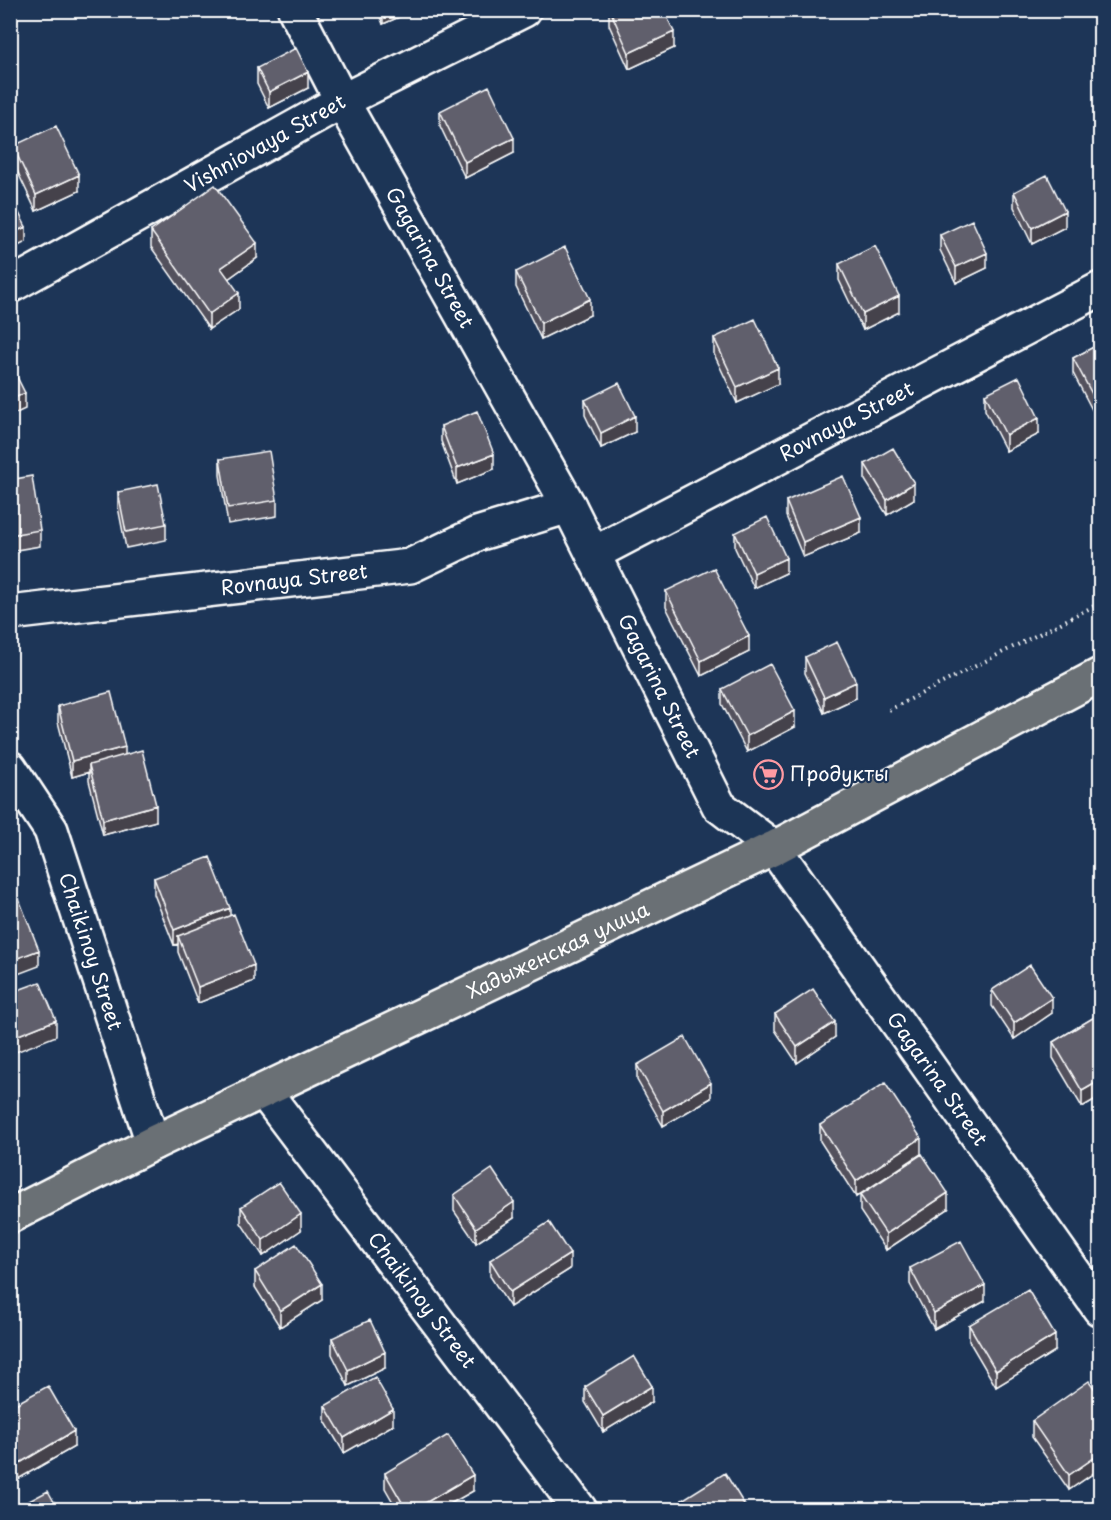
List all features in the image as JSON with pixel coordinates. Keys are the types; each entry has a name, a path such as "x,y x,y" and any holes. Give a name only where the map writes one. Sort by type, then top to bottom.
{"main road":[{"name":"Хадыженская улица","path":"10,1216 153,1143 774,848 1101,675"}],"street":[{"name":"Gagarina Street","path":"295,10 342,101 569,506 719,806 774,848 1101,1309"},
{"name":"Vishniovaya Street","path":"10,286 342,101 524,10"},
{"name":"Rovnaya Street","path":"593,554 1101,289"},
{"name":"Rovnaya Street","path":"10,613 410,566 477,534 569,506"},
{"name":"Chaikinoy Street","path":"10,768 51,830 153,1143"},
{"name":"Chaikinoy Street","path":"264,1091 580,1509"}],"path":[{"path":"889,710 1101,603"}],"building":[{"path":"610,10 664,10 674,32 629,53"},
{"path":"296,48 308,72 269,92 257,68"},
{"path":"489,86 514,138 465,162 440,111"},
{"path":"56,126 79,175 36,195 13,146"},
{"path":"1047,175 1065,211 1032,228 1014,192"},
{"path":"215,185 257,243 221,268 239,293 209,314 151,231"},
{"path":"10,195 26,227 10,234"},
{"path":"972,220 987,253 956,267 940,235"},
{"path":"875,246 899,296 863,314 839,264"},
{"path":"565,247 590,299 541,323 516,272"},
{"path":"755,319 778,368 737,387 714,338"},
{"path":"1101,343 1101,409 1100,409 1073,358"},
{"path":"10,363 25,393 10,400"},
{"path":"1019,377 1039,418 1006,435 985,394"},
{"path":"619,383 635,416 601,433 585,400"},
{"path":"477,411 494,454 457,468 441,426"},
{"path":"893,448 914,483 887,500 865,464"},
{"path":"269,451 277,500 228,508 220,459"},
{"path":"32,476 40,530 10,535 10,480"},
{"path":"843,476 861,517 803,542 786,501"},
{"path":"158,484 166,524 126,532 118,492"},
{"path":"767,517 786,558 754,573 735,533"},
{"path":"714,568 749,636 701,661 666,591"},
{"path":"837,642 856,682 824,697 805,657"},
{"path":"770,664 795,711 747,736 722,689"},
{"path":"111,692 125,747 72,761 58,706"},
{"path":"142,750 156,805 103,820 89,765"},
{"path":"210,857 230,908 174,930 154,878"},
{"path":"19,899 39,950 10,961 10,902"},
{"path":"234,914 254,965 198,987 178,936"},
{"path":"1030,965 1052,998 1014,1023 992,990"},
{"path":"40,982 56,1020 11,1038 10,993"},
{"path":"813,989 835,1022 797,1047 775,1014"},
{"path":"1101,1013 1101,1080 1082,1091 1053,1042"},
{"path":"685,1037 711,1083 663,1111 637,1065"},
{"path":"885,1083 921,1138 856,1181 820,1125"},
{"path":"922,1154 948,1193 886,1234 860,1195"},
{"path":"492,1169 514,1202 476,1228 454,1195"},
{"path":"279,1182 301,1214 263,1240 241,1207"},
{"path":"549,1222 570,1254 510,1292 490,1260"},
{"path":"961,1241 985,1285 934,1313 910,1268"},
{"path":"296,1244 322,1284 280,1311 255,1271"},
{"path":"1028,1290 1055,1335 996,1371 969,1325"},
{"path":"370,1320 385,1352 348,1370 332,1338"},
{"path":"634,1356 652,1386 603,1416 585,1387"},
{"path":"375,1377 393,1409 344,1438 325,1406"},
{"path":"1089,1381 1101,1397 1101,1453 1069,1475 1032,1421"},
{"path":"48,1386 74,1431 18,1464 10,1451 10,1407"},
{"path":"448,1435 473,1475 415,1509 406,1509 385,1473"},
{"path":"725,1473 747,1509 688,1509 682,1500"},
{"path":"48,1491 58,1509 14,1509"}],"place":[{"name":"Продукты","path":"769,774"}]}
